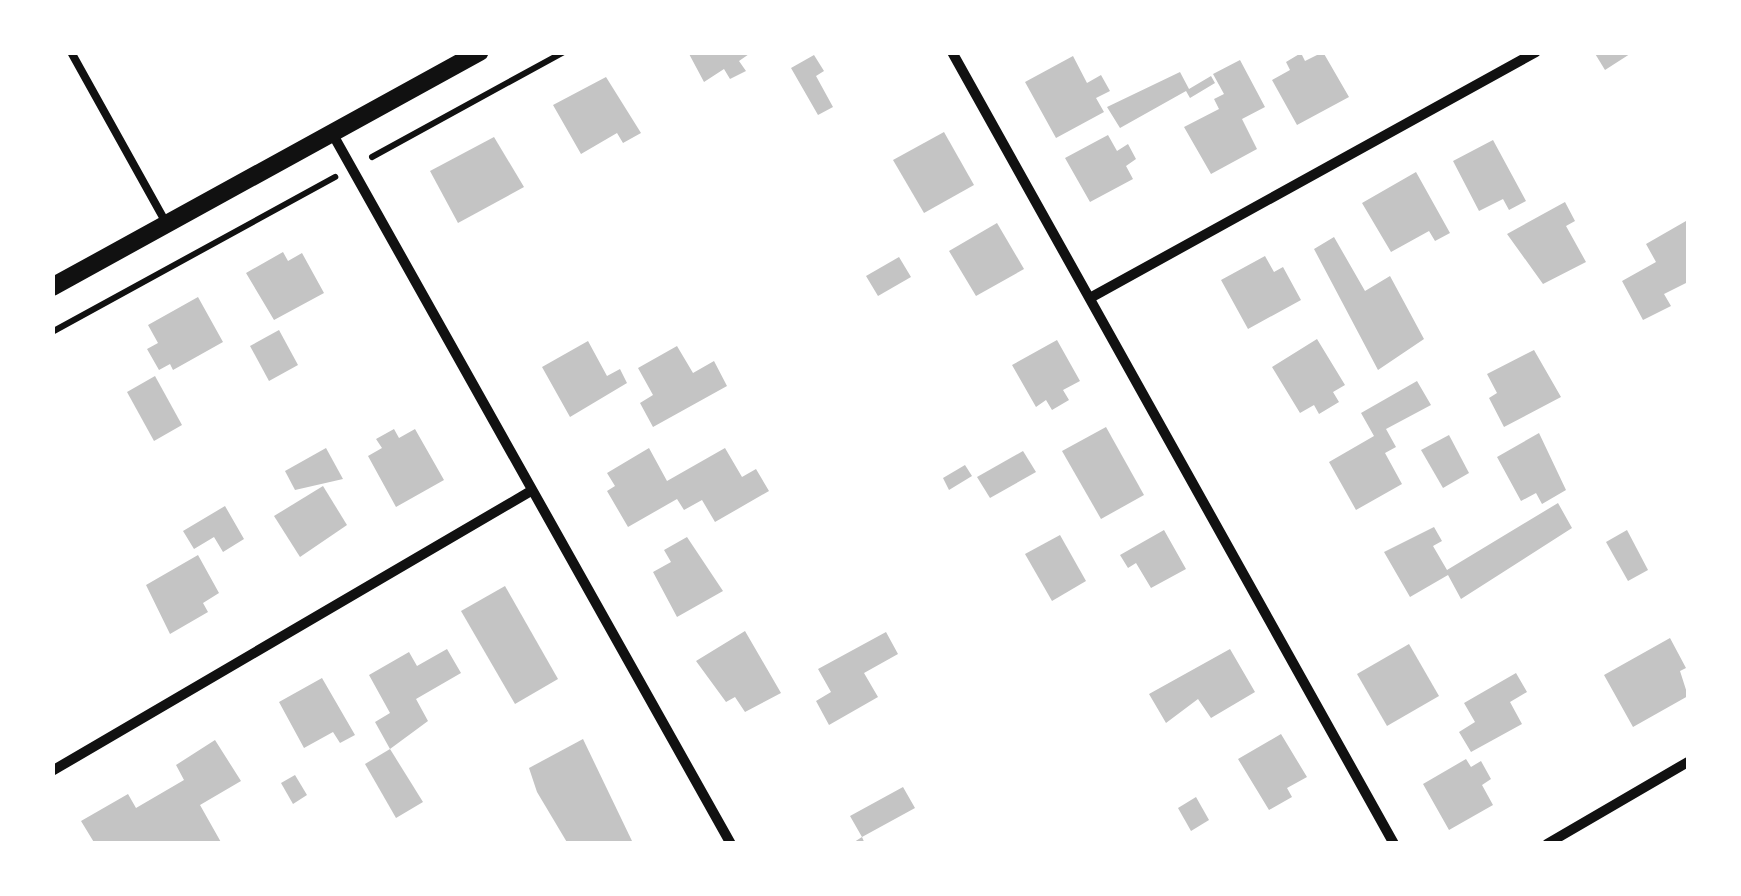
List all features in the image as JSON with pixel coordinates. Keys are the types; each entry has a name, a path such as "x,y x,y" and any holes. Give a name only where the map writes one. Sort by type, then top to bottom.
{"street":[{"path":"52,287 480,52"},
{"path":"952,52 1394,844"},
{"path":"1090,298 1536,52"},
{"path":"332,133 728,842"},
{"path":"52,771 531,491"},
{"path":"1547,844 1688,762"}],"lane":[{"path":"72,52 167,224"}],"path":[{"path":"52,332 564,52"}],"building":[{"path":"688,52 752,52 739,61 746,71 730,79 724,69 704,82"},
{"path":"1323,52 1349,97 1297,125 1272,80 1290,70 1286,62 1301,53 1305,61"},
{"path":"1594,52 1633,52 1605,70"},
{"path":"814,55 824,71 816,76 833,107 818,115 791,68"},
{"path":"1073,56 1087,83 1101,75 1110,91 1096,98 1104,112 1056,138 1025,82"},
{"path":"1240,60 1265,107 1242,119 1257,149 1211,174 1184,127 1219,109 1214,99 1224,94 1213,74"},
{"path":"1180,72 1189,89 1211,76 1215,83 1190,98 1186,91 1120,128 1107,107"},
{"path":"606,77 641,133 623,143 617,133 581,154 553,105"},
{"path":"944,132 974,185 924,213 893,160"},
{"path":"1108,135 1117,151 1128,144 1136,159 1126,166 1133,179 1090,202 1065,158"},
{"path":"494,137 524,187 458,223 430,171"},
{"path":"1493,140 1526,201 1509,210 1503,199 1479,211 1453,161"},
{"path":"1416,172 1450,233 1435,241 1429,231 1391,252 1362,203"},
{"path":"1565,202 1575,221 1566,226 1586,262 1543,284 1507,234"},
{"path":"1686,221 1688,282 1664,294 1671,306 1643,320 1622,281 1656,262 1646,244"},
{"path":"997,223 1024,269 976,296 949,251"},
{"path":"1334,237 1365,291 1390,276 1424,339 1378,370 1314,249"},
{"path":"283,252 288,261 302,253 324,293 274,320 246,273"},
{"path":"1265,256 1274,272 1283,267 1301,300 1248,329 1221,280"},
{"path":"899,257 911,277 878,296 866,276"},
{"path":"198,297 223,342 173,370 170,364 159,370 147,349 158,343 148,325"},
{"path":"279,330 298,365 269,381 250,346"},
{"path":"1317,339 1345,385 1333,392 1339,402 1319,414 1314,405 1300,413 1272,367"},
{"path":"1057,340 1080,381 1063,390 1069,400 1052,410 1046,400 1036,407 1012,365"},
{"path":"588,341 607,376 620,369 627,383 570,417 542,367"},
{"path":"677,346 693,373 714,361 727,386 653,427 640,403 653,395 638,368"},
{"path":"1534,350 1561,397 1504,427 1489,398 1497,393 1487,374"},
{"path":"155,376 182,425 154,441 127,392"},
{"path":"1417,381 1431,405 1386,429 1396,447 1385,453 1402,484 1356,510 1329,462 1374,436 1361,413"},
{"path":"1106,427 1144,495 1101,519 1062,451"},
{"path":"394,429 399,438 415,429 444,480 396,507 368,456 382,448 376,439"},
{"path":"1539,433 1566,490 1542,504 1536,493 1521,501 1497,457"},
{"path":"1449,435 1469,473 1443,488 1421,450"},
{"path":"326,448 343,479 295,490 285,471"},
{"path":"649,448 667,481 725,448 742,477 756,469 769,491 715,522 702,500 684,510 677,499 628,527 607,491 615,486 607,473"},
{"path":"1023,451 1036,472 990,498 977,477"},
{"path":"965,465 972,476 949,490 943,478"},
{"path":"323,486 347,525 300,557 274,516"},
{"path":"1558,503 1572,528 1461,599 1448,575 1410,597 1384,552 1434,527 1442,541 1433,546 1447,570"},
{"path":"225,506 244,539 223,552 214,537 194,549 183,531"},
{"path":"1164,530 1186,569 1151,588 1136,563 1128,568 1120,555"},
{"path":"1627,530 1648,570 1628,581 1606,542"},
{"path":"1060,535 1086,581 1052,601 1025,554"},
{"path":"687,537 723,591 677,617 653,572 671,562 664,550"},
{"path":"198,555 219,593 203,603 208,612 170,634 146,585"},
{"path":"505,586 558,679 515,704 461,611"},
{"path":"745,631 781,693 745,712 735,697 726,702 696,661"},
{"path":"886,632 898,654 864,673 878,697 829,725 816,701 831,692 818,669"},
{"path":"1670,638 1686,668 1680,671 1688,696 1633,727 1604,675"},
{"path":"1409,644 1439,696 1387,726 1357,674"},
{"path":"447,649 461,673 416,699 428,721 390,749 375,722 390,713 369,675 409,652 417,666"},
{"path":"1230,649 1255,692 1211,718 1198,699 1166,723 1149,694"},
{"path":"1516,673 1527,692 1510,702 1522,724 1471,752 1459,732 1475,722 1464,703"},
{"path":"322,678 355,735 340,743 333,732 304,748 279,702"},
{"path":"1281,734 1307,777 1287,788 1292,797 1269,810 1238,759"},
{"path":"583,739 632,841 627,844 568,844 537,792 529,768"},
{"path":"215,740 241,781 200,805 222,844 95,844 81,821 128,794 136,808 184,780 176,765"},
{"path":"390,749 423,802 396,818 365,764"},
{"path":"1466,759 1471,767 1481,761 1491,779 1482,785 1493,805 1449,830 1423,784"},
{"path":"295,775 307,795 293,804 281,783"},
{"path":"903,787 915,808 862,837 850,816"},
{"path":"1196,797 1209,820 1191,831 1178,808"}]}
